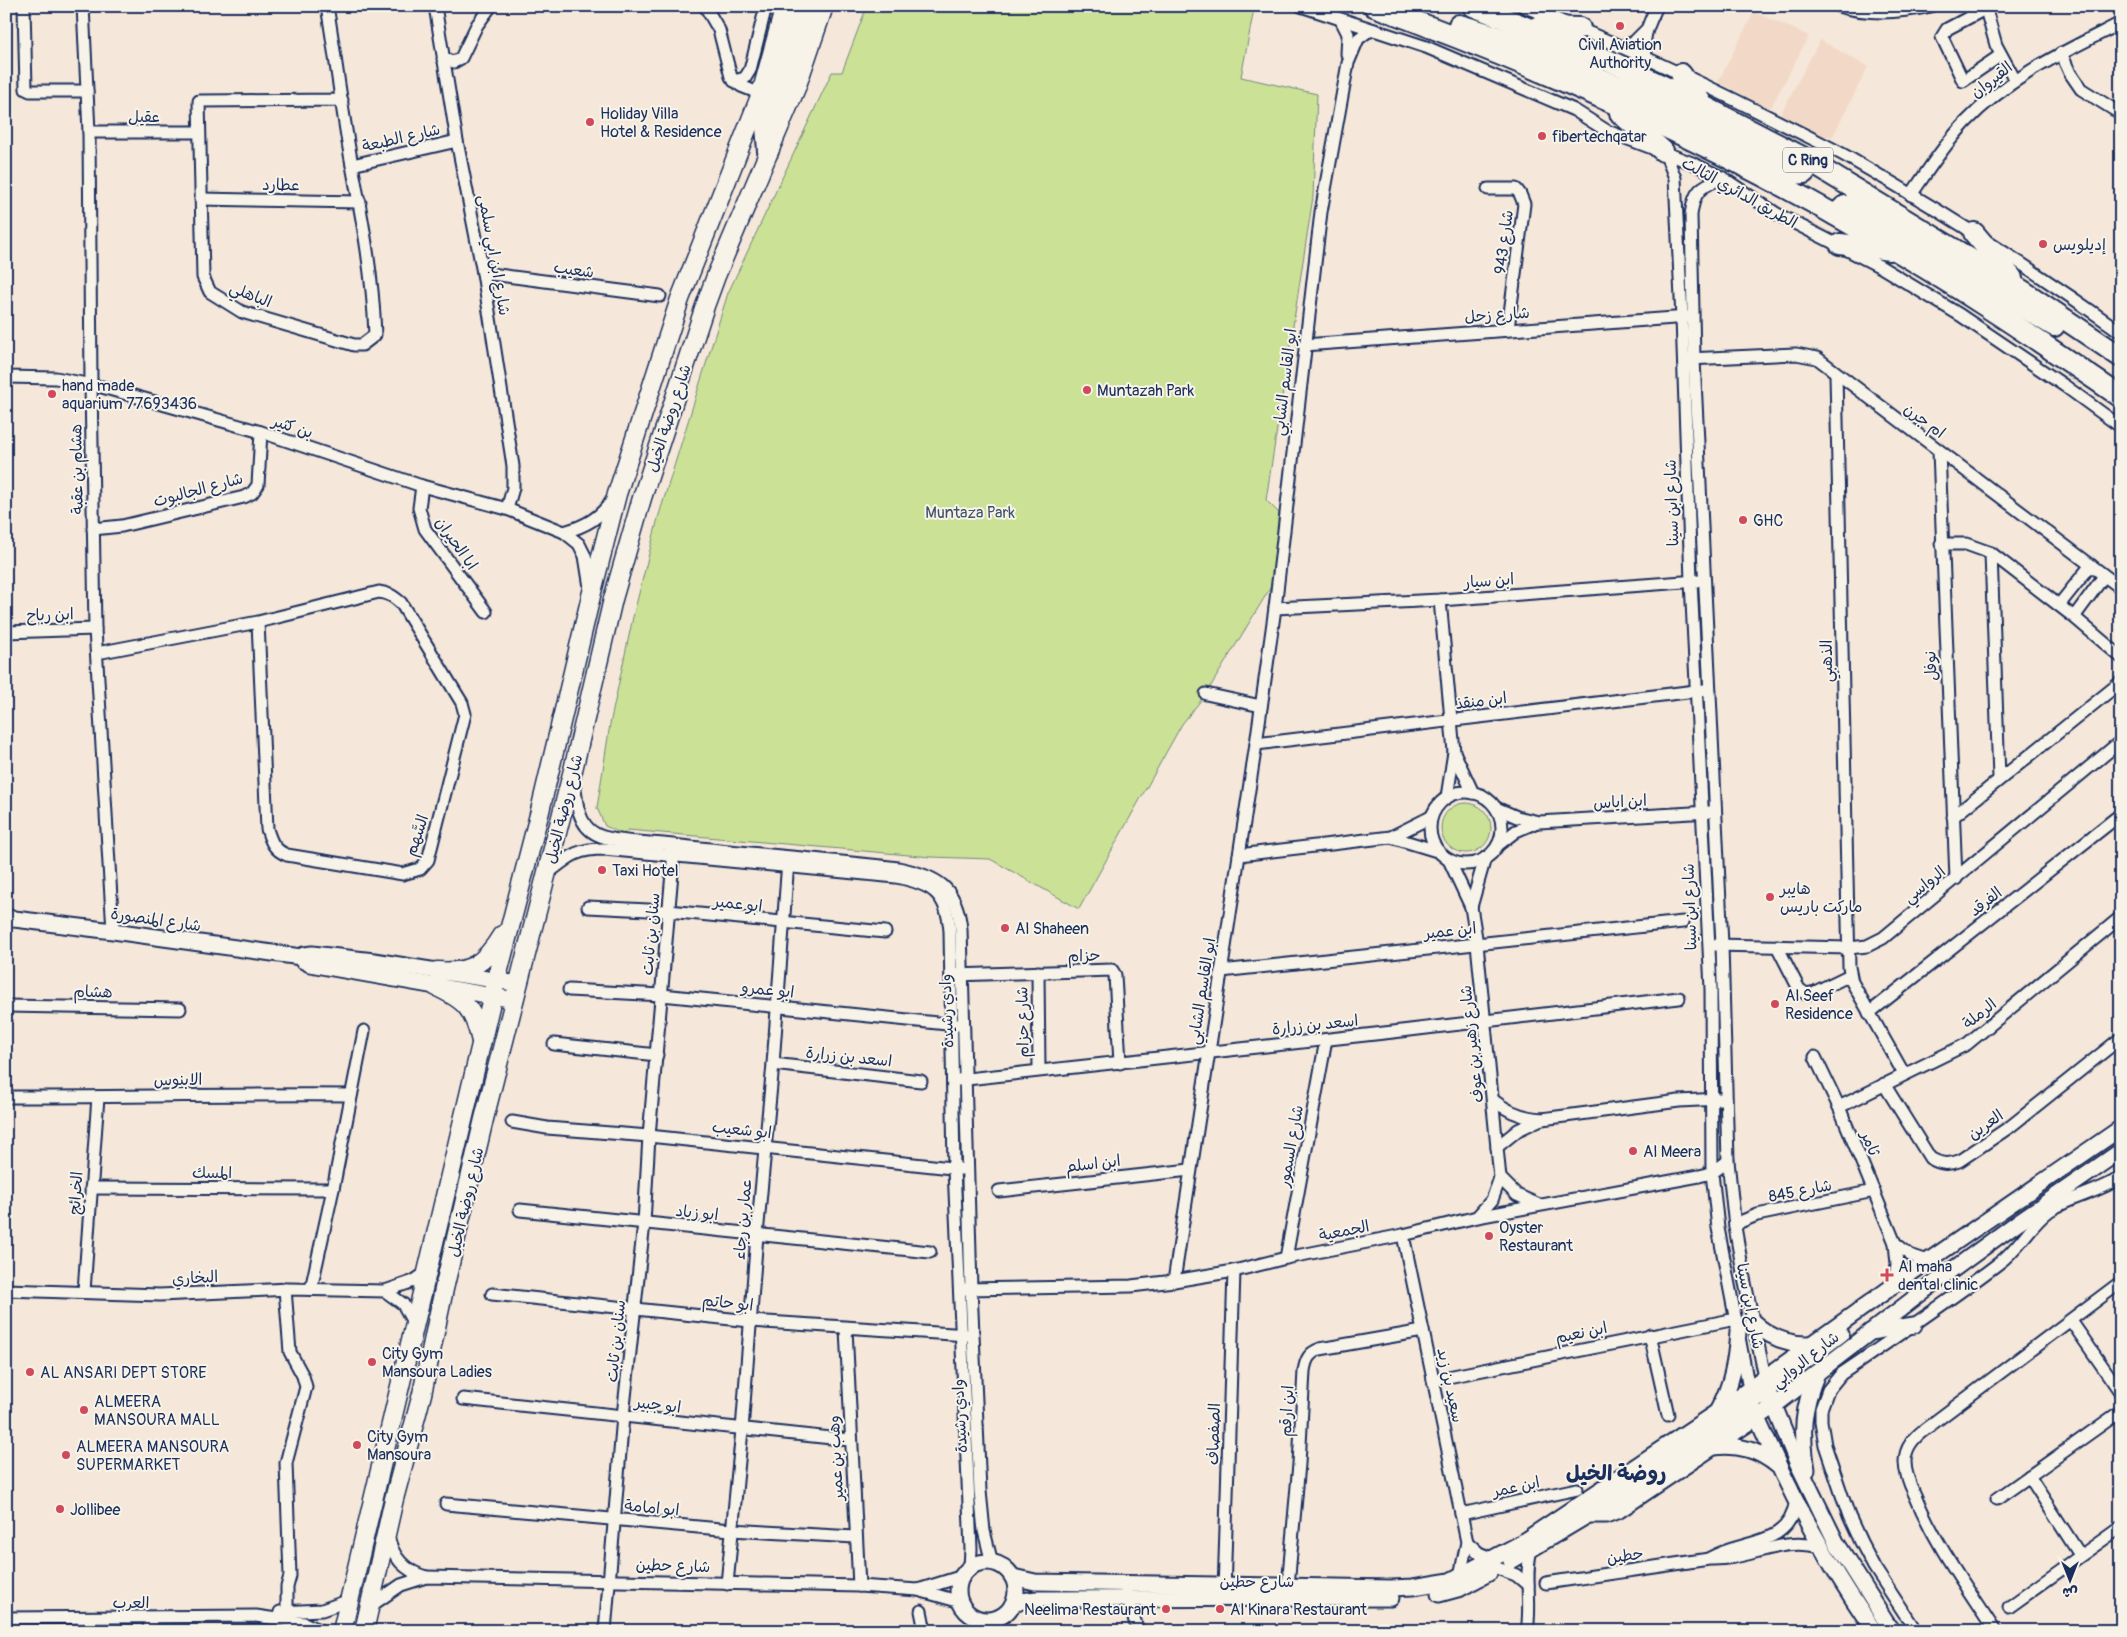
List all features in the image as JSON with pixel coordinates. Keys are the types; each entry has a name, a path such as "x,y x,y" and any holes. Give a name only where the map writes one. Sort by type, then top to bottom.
{"highway":[{"path":"768,151 766,126 768,114 805,6"},
{"path":"1376,6 1472,28 1555,58 1690,119 1794,174 1804,173 1812,163"},
{"name":"الطريق الدائري الثالث","path":"1376,6 1463,39 1601,97 1720,153 1898,251 1994,310 2121,397"},
{"name":"C Ring","path":"1473,6 1608,60 1706,107 1812,163 2023,291 2119,356"},
{"path":"1525,27 1580,28"},
{"path":"1681,74 1706,107"},
{"path":"1601,97 1663,151"},
{"path":"1835,215 1845,206 1856,206 2047,322 2119,356"},
{"path":"1974,233 2023,291"},
{"path":"1840,244 1898,251"}],"main road":[{"name":"شارع روضة الخيل","path":"342,1631 481,1040 540,811 617,494 680,299 762,94 785,6"},
{"name":"شارع روضة الخيل","path":"364,1631 422,1394 444,1289 482,1128 548,873 613,599 642,498 716,276 796,88 824,6"},
{"path":"436,979 479,964 492,951 512,917"},
{"path":"436,979 469,1008 481,1040"}],"street":[{"path":"24,6 24,84 26,88 30,91 87,91"},
{"name":"هشام بن عقبة","path":"83,6 89,132 93,529 96,629 113,931"},
{"name":"الباهلي","path":"327,6 342,100 352,165 371,269 375,335 369,342 362,345 354,345 242,312 210,292 203,277 199,101 342,100"},
{"name":"شارع ابن ابي سلمى","path":"435,6 457,141 483,273 514,475 513,488 507,509"},
{"path":"444,59 454,62 460,58 491,6"},
{"path":"705,6 719,30 734,81 741,86 762,94"},
{"path":"734,81 744,78 750,70 766,6"},
{"name":"الطريق الدائري الثالث","path":"1301,6 1435,50 1574,110 1608,131 1663,151 1722,178 1777,214 1840,244 1960,315 2065,386 2121,427"},
{"path":"1523,6 1580,28 1681,74 1850,158 1974,233 2121,332"},
{"path":"1647,59 1644,45 1646,30 1657,6"},
{"path":"1838,6 1876,13 1913,10 1931,6"},
{"path":"2000,54 1963,80 1942,38 1947,30 1985,8 1992,35 2000,54 2015,80"},
{"path":"1341,20 1348,34 1348,63"},
{"name":"القيروان","path":"1911,195 1966,122 1998,93 2015,80 2061,53 2121,23"},
{"path":"1348,63 1358,39 1367,32 1374,30"},
{"path":"1620,47 1634,42 1646,30"},
{"path":"2061,53 2075,82 2082,89 2121,114"},
{"name":"ابو القاسم الشابي","path":"1174,1281 1275,608 1304,345 1321,212 1348,63"},
{"path":"2109,107 2121,101"},
{"name":"عقيل","path":"89,132 199,132"},
{"name":"شارع الطبعة","path":"352,165 457,141"},
{"name":"شارع ابن سينا","path":"1663,151 1675,178 1687,318"},
{"name":"شارع ابن سينا","path":"1722,178 1703,186 1696,193 1693,201 1687,318 1691,581 1698,690 1707,944 1711,989 1712,1173 1718,1228 1753,1404 1796,1501 1820,1547 1874,1631"},
{"name":"شارع 943","path":"1488,190 1516,189 1524,204 1508,329"},
{"name":"عطارد","path":"201,199 360,202"},
{"name":"شعيب","path":"483,273 660,296"},
{"name":"شارع زحل","path":"1304,345 1508,329 1687,318"},
{"name":"ام جرن","path":"1688,359 1796,354 1817,358 2121,588"},
{"name":"شارع ابن سينا","path":"1688,359 1705,580 1722,945 1728,1161 1735,1227 1753,1322 1774,1406 1810,1489 1836,1542 1892,1631"},
{"name":"الذهبي","path":"1836,374 1849,948"},
{"name":"بن كثير","path":"6,376 56,378 91,384 261,432 422,486 507,509 564,532 579,544 585,556 591,596"},
{"name":"شارع الجالبوت","path":"93,529 122,526 244,497 252,492 259,480 261,432"},
{"name":"نوفل","path":"1939,451 1941,544 1956,879"},
{"name":"ابا الحيران","path":"422,486 419,508 425,529 486,612"},
{"path":"564,532 582,526 600,516 617,494"},
{"path":"1941,544 1966,544 1991,553 2121,656"},
{"path":"1991,553 2000,778"},
{"path":"2059,605 2091,565"},
{"path":"2074,617 2104,576"},
{"name":"ابن سيار","path":"1275,608 1440,600 1705,580"},
{"name":"السَّهم","path":"97,653 258,622 379,592 387,593 400,602 462,703 465,714 428,860 420,869 403,874 287,855 280,852 271,842 267,829 258,622"},
{"path":"1440,600 1454,752 1447,797"},
{"name":"ابن رباح","path":"6,632 96,629"},
{"path":"1953,817 2121,682"},
{"name":"ابن منقذ","path":"1256,744 1710,690"},
{"path":"1206,694 1261,706"},
{"name":"الرواسي","path":"1707,944 1849,948 1868,946 1883,938 2121,742"},
{"path":"1454,752 1473,793"},
{"name":"وادي رشيدة","path":"573,770 581,817 586,826 595,834 674,851 788,868 913,880 929,886 945,904 949,916 954,1080 954,1169 970,1514 967,1572"},
{"path":"1391,837 1437,851 1449,860 1459,864 1469,864 1485,858 1497,846 1502,830 1496,808 1488,800 1473,793 1462,792 1447,797 1439,804 1432,817 1430,832 1432,842 1437,851"},
{"name":"ابن اياس","path":"1496,808 1517,817 1539,822 1716,812"},
{"name":"الفرقد","path":"1869,1013 2121,814"},
{"path":"1239,855 1391,837 1432,817"},
{"name":"ابن اياس","path":"1497,846 1516,831 1539,822"},
{"name":"وادي رشيدة","path":"548,873 574,853 582,850 674,851 788,856 898,868 916,872 941,883 951,894 960,915 973,1335 982,1512 987,1547 992,1562"},
{"name":"سنان بن ثابت","path":"606,1631 623,1416 644,1223 649,1136 674,851"},
{"name":"عمار بن رجاء","path":"727,1584 773,1064 788,856"},
{"name":"شارع زهير بن عوف","path":"1472,907 1485,858"},
{"name":"شارع زهير بن عوف","path":"1449,860 1472,907 1500,1178 1492,1200 1477,1217"},
{"name":"ابو عمير","path":"588,907 668,912 885,932"},
{"name":"الرملة","path":"1839,1107 1966,1044 2121,917"},
{"name":"شارع المنصورة","path":"6,918 301,957 302,960 310,964 436,979 517,992"},
{"name":"ابن عمير","path":"1221,971 1682,922"},
{"path":"1777,946 1799,989 1806,994 1810,994 1850,975"},
{"path":"1849,948 1852,982 1904,1074"},
{"name":"حزام","path":"951,975 1109,970 1114,973 1120,1063"},
{"name":"شارع حزام","path":"1038,972 1039,1070"},
{"name":"ابو عمرو","path":"569,990 662,995 964,1025"},
{"name":"اسعد بن زرارة","path":"954,1080 1326,1040 1679,998"},
{"name":"هشام","path":"6,1006 180,1009"},
{"path":"311,1289 364,1031"},
{"name":"العرين","path":"1884,1084 1930,1158 1944,1164 1952,1164 1960,1161 2010,1126 2121,1038"},
{"name":"شارع السمور","path":"1286,1258 1326,1040"},
{"path":"554,1044 657,1055"},
{"name":"ثامر","path":"1815,1057 1839,1107 1895,1243 1897,1264 1894,1286"},
{"name":"اسعد بن زرارة","path":"773,1064 921,1080"},
{"name":"الابنوس","path":"6,1097 236,1094 351,1095"},
{"name":"الخرائج","path":"84,1291 98,1097"},
{"path":"1493,1100 1511,1112 1542,1119 1679,1101 1726,1098"},
{"path":"1497,1147 1518,1130 1542,1119"},
{"name":"ابو شعيب","path":"512,1122 547,1128 649,1136 968,1170"},
{"name":"شارع الروابي","path":"1460,1576 1531,1549 1588,1515 1606,1515 1619,1510 1712,1447 1753,1404 1767,1383 1811,1344 2121,1128"},
{"name":"شارع الروابي","path":"1753,1404 1774,1406 1868,1332 2018,1222 2121,1151"},
{"name":"الجمعية","path":"959,1288 1131,1286 1174,1281 1234,1271 1286,1258 1403,1235 1539,1204 1712,1173 1728,1161"},
{"name":"ابن اسلم","path":"999,1191 1190,1170"},
{"path":"1500,1178 1517,1195 1539,1204"},
{"name":"شارع الروابي","path":"1916,1631 1874,1567 1854,1529 1824,1439 1821,1409 1828,1390 1841,1374 1914,1325 2000,1262 2018,1246 2047,1213 2065,1202 2119,1180"},
{"name":"المسك","path":"91,1188 333,1189"},
{"name":"شارع 845","path":"1735,1227 1740,1222 1757,1215 1874,1191"},
{"name":"ابو زياد","path":"520,1210 930,1252"},
{"name":"سعيد بن زيد","path":"1403,1235 1467,1542 1460,1576"},
{"path":"1895,1243 1910,1255 1928,1261"},
{"name":"الصفصاف","path":"1224,1592 1234,1271"},
{"name":"البخاري","path":"6,1290 84,1291 160,1295 287,1289 385,1291 414,1281 426,1272"},
{"path":"1995,1631 1939,1545 1924,1517 1907,1474 1905,1462 1907,1449 1914,1438 2121,1282"},
{"path":"287,1289 290,1352 303,1376 306,1387 286,1464 290,1576 292,1586 290,1612"},
{"path":"385,1291 403,1304 414,1324"},
{"name":"ابو حاتم","path":"492,1294 750,1321 846,1329 973,1335"},
{"path":"1717,1412 1760,1402 1767,1383 1834,1340 1872,1302"},
{"path":"2071,1321 2121,1393"},
{"path":"1753,1322 1767,1334 1784,1342 1811,1344"},
{"path":"1868,1332 1914,1325"},
{"path":"1717,1412 1731,1382 1735,1366 1737,1326"},
{"name":"ابن نعيم","path":"1433,1380 1650,1335 1737,1326"},
{"name":"وهب بن عمير","path":"846,1329 850,1440 859,1586"},
{"name":"ابن ارقم","path":"1288,1586 1300,1464 1304,1371 1308,1356 1320,1349 1423,1331"},
{"path":"1650,1335 1668,1414"},
{"path":"1810,1489 1802,1424 1805,1405 1817,1372"},
{"name":"ابو جبير","path":"463,1399 850,1440"},
{"path":"1588,1515 1753,1404"},
{"path":"1997,1499 2121,1411"},
{"name":"شارع الروابي","path":"1495,1564 1559,1518 1717,1412"},
{"path":"1712,1447 1746,1447 1760,1453 1780,1466"},
{"path":"2029,1476 2080,1555"},
{"name":"ابن عمر","path":"1461,1514 1577,1490"},
{"name":"حطين","path":"1709,1558 1724,1551 1780,1533 1791,1519 1796,1501"},
{"name":"ابو امامة","path":"446,1504 732,1530 855,1537"},
{"path":"2010,1607 2121,1527"},
{"name":"شارع حطين","path":"388,1530 393,1552 399,1561 416,1574 426,1577 859,1586 918,1590 961,1602"},
{"path":"1467,1542 1479,1553 1516,1575 1528,1585"},
{"name":"حطين","path":"1546,1583 1709,1558 1736,1557 1792,1543 1820,1547"},
{"path":"1528,1631 1530,1615 1527,1569 1531,1549"},
{"path":"976,1631 972,1615 961,1602 958,1591 967,1572 980,1563 992,1562 1002,1566 1012,1577 1016,1588 1000,1631"},
{"name":"شارع حطين","path":"1012,1577 1035,1582 1126,1591 1408,1598 1461,1588 1495,1564"},
{"name":"شارع حطين","path":"918,1590 967,1572"},
{"name":"شارع حطين","path":"1224,1592 1288,1586 1413,1587 1450,1580 1460,1576"},
{"name":"شارع حطين","path":"370,1607 401,1585 426,1577"},
{"path":"1126,1591 1138,1631"},
{"name":"شارع حطين","path":"1009,1609 1022,1601 1126,1591"},
{"name":"العرب","path":"6,1618 256,1616 331,1608 350,1600"},
{"path":"972,1615 986,1620 994,1619 1009,1609"},
{"path":"921,1611 925,1631"},
{"name":"العرب","path":"256,1616 304,1623 322,1631"},
{"path":"148,1631 152,1618"}],"shaded area":[{"path":"1754,12 1809,36 1770,109 1718,82"},
{"path":"1820,40 1868,67 1833,136 1816,136 1780,115"}],"green space":[{"name":"Muntaza Park","path":"867,6 1246,6 1254,9 1241,77 1317,94 1313,197 1266,500 1279,513 1272,585 1206,694 1182,724 1079,909 990,859 931,857 628,830 623,834 605,826 597,808 610,724 633,617 658,518 728,293 832,72 842,72"},
{"path":"1466,803 1476,805 1484,810 1489,818 1491,828 1489,838 1484,846 1476,851 1466,853 1456,851 1448,846 1443,838 1441,828 1443,818 1448,810 1456,805"}],"place":[{"name":"Civil Aviation Authority","path":"1620,26"},
{"name":"Holiday Villa Hotel & Residence","path":"590,122"},
{"name":"fibertechqatar","path":"1542,136"},
{"name":"إديلويس","path":"2043,244"},
{"name":"Muntazah Park","path":"1087,390"},
{"name":"hand made aquarium 77693436","path":"52,394"},
{"name":"GHC","path":"1743,520"},
{"name":"Taxi Hotel","path":"602,870"},
{"name":"هايبر ماركت باريس","path":"1770,897"},
{"name":"Al Shaheen","path":"1005,928"},
{"name":"Al Seef Residence","path":"1775,1004"},
{"name":"Al Meera","path":"1633,1151"},
{"name":"Oyster Restaurant","path":"1489,1236"},
{"name":"Al maha dental clinic","path":"1887,1275"},
{"name":"City Gym Mansoura Ladies","path":"372,1362"},
{"name":"AL ANSARI DEPT STORE","path":"30,1372"},
{"name":"ALMEERA MANSOURA MALL","path":"84,1410"},
{"name":"City Gym Mansoura","path":"357,1445"},
{"name":"ALMEERA MANSOURA SUPERMARKET","path":"66,1455"},
{"name":"Jollibee","path":"60,1509"},
{"name":"Neelima Restaurant","path":"1166,1609"},
{"name":"Al Kinara Restaurant","path":"1220,1609"}],"district":[{"name":"روضة الخيل","path":"1616,1473"}]}
